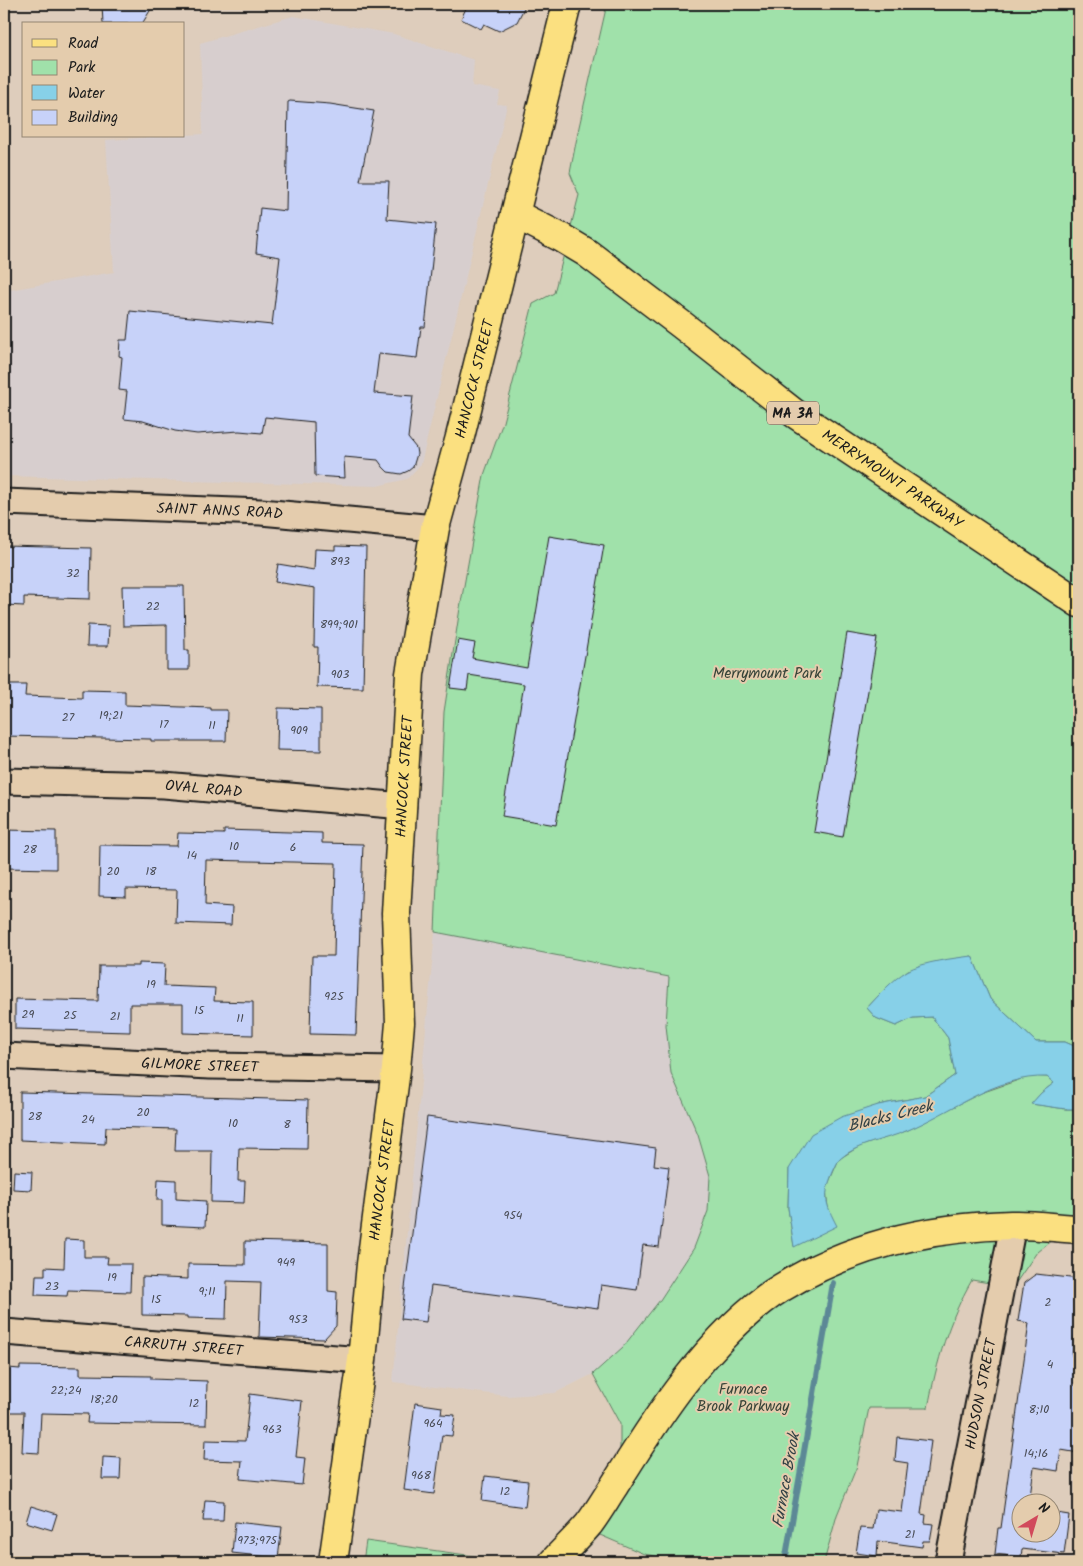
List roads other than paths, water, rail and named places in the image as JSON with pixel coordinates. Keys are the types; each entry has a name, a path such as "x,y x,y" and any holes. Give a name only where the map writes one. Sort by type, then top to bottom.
{"main road":[{"name":"HANCOCK STREET","path":"333,1562 362,1360 371,1264 396,1069 400,1023 396,913 410,674 435,528 460,437 567,4"},
{"name":"MERRYMOUNT PARKWAY","path":"515,214 587,253 794,413 1079,603"},
{"path":"553,1562 589,1523 683,1382 710,1350 742,1319 780,1288 817,1268 856,1251 894,1239 943,1229 1013,1225 1079,1229"}],"street":[{"name":"SAINT ANNS ROAD","path":"4,502 261,512 435,528"},
{"name":"OVAL ROAD","path":"4,781 164,785 403,806"},
{"name":"GILMORE STREET","path":"4,1056 210,1066 396,1069"},
{"name":"HUDSON STREET","path":"948,1562 1013,1225"},
{"name":"CARRUTH STREET","path":"4,1332 362,1360"}],"water":[{"name":"Blacks Creek","path":"972,956 990,999 1036,1042 1065,1042 1079,1048 1079,1109 1031,1104 1054,1083 1047,1077 1028,1078 992,1088 906,1131 863,1145 839,1160 828,1187 828,1205 837,1226 794,1247 788,1208 789,1169 811,1134 841,1117 878,1105 925,1096 955,1075 948,1038 932,1017 913,1018 896,1026 876,1018 867,1008 891,983 913,968 948,959"}],"waterway":[{"name":"Furnace Brook","path":"785,1562 833,1283"}],"park label":[{"name":"Merrymount Park","path":"767,673"},
{"name":"Furnace Brook Parkway","path":"743,1398"}]}
